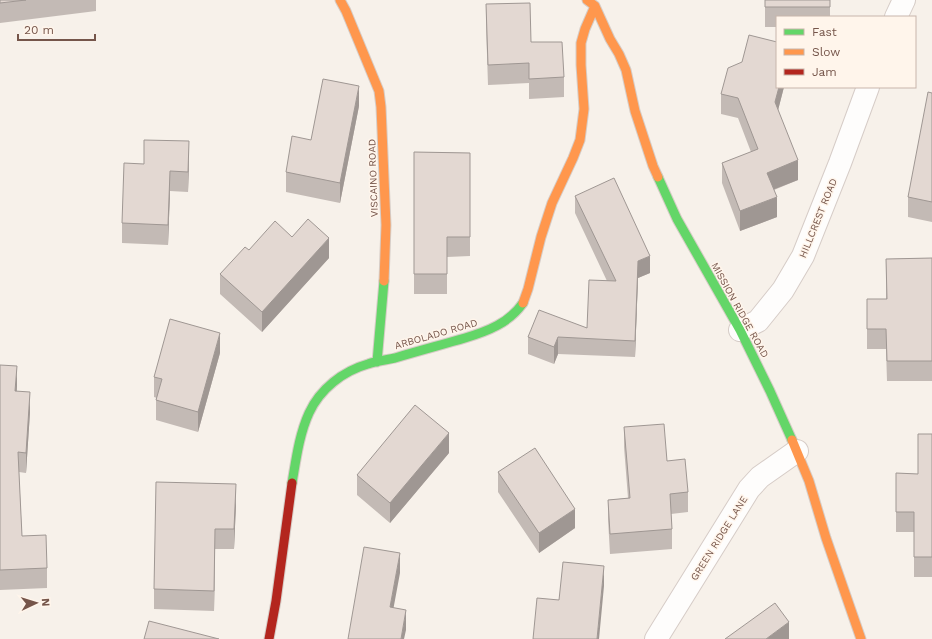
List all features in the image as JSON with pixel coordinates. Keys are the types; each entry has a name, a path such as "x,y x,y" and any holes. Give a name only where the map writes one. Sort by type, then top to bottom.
{"street":[{"name":"VISCAINO ROAD","path":"340,0 379,91 381,107 386,241 377,362"},
{"name":"MISSION RIDGE ROAD","path":"587,0 595,6 610,40 619,54 626,70 635,111 653,166 677,219 740,330 770,390 797,451 809,481 826,538 861,639"},
{"path":"896,16 904,0"},
{"name":"ARBOLADO ROAD","path":"269,639 300,442 309,413 325,389 337,379 349,372 369,364 480,334 494,328 517,310 523,301 538,246 552,203 580,138 584,104 581,42 585,28 595,6"},
{"name":"HILLCREST ROAD","path":"740,330 758,321 783,290 803,256 868,88"},
{"name":"GREEN RIDGE LANE","path":"656,639 749,489 760,476 797,451"}],"building":[{"path":"0,0 26,0 0,3"},
{"path":"765,0 830,0 830,7 765,7"},
{"path":"530,3 531,42 562,42 564,77 529,79 529,63 488,65 486,4"},
{"path":"749,35 776,42 776,88 779,88 775,102 798,160 767,173 777,197 740,211 722,163 758,149 738,98 721,94 728,68 742,62"},
{"path":"323,79 359,86 340,183 286,172 292,136 311,140"},
{"path":"928,92 932,93 932,202 908,197"},
{"path":"144,140 189,141 188,172 170,171 168,225 122,223 124,163 144,164"},
{"path":"414,152 470,153 470,237 447,237 447,274 414,274"},
{"path":"614,178 650,256 638,261 635,341 558,337 554,347 528,337 539,310 587,328 589,280 616,281 575,196"},
{"path":"308,219 329,238 262,312 220,274 245,247 249,250 275,221 292,237"},
{"path":"932,258 932,361 887,361 886,329 867,329 867,299 887,299 886,259"},
{"path":"170,319 220,333 198,412 156,400 162,379 154,377"},
{"path":"0,365 17,366 15,391 30,392 26,453 18,452 22,536 46,535 47,568 0,570"},
{"path":"415,405 449,433 390,503 357,475"},
{"path":"664,424 667,461 685,459 688,492 670,494 672,529 610,534 608,500 630,498 624,427"},
{"path":"918,434 932,434 932,557 914,557 914,512 896,512 896,473 918,474"},
{"path":"535,448 575,509 539,533 498,472"},
{"path":"156,482 236,484 234,529 215,529 214,591 154,589"},
{"path":"364,547 400,553 390,607 406,610 401,639 348,639"},
{"path":"563,562 604,566 597,639 533,639 537,598 559,600"},
{"path":"775,603 789,622 766,639 725,639"},
{"path":"149,621 219,639 144,639"}],"traffic: fast":[{"path":"658,177 677,219 740,330 792,440"},
{"path":"377,362 384,281"},
{"path":"292,483 298,448 309,413 319,396 333,382 359,367 465,338 490,329 505,321 523,303"}],"traffic: slow":[{"path":"340,0 379,91 386,225 384,281"},
{"path":"587,0 595,6 626,70 635,111 658,177"},
{"path":"523,303 552,203 580,140 584,109 581,43 585,29 595,6"},
{"path":"792,440 809,481 826,538 861,639"}],"traffic: jam":[{"path":"269,639 276,601 292,483"}]}
